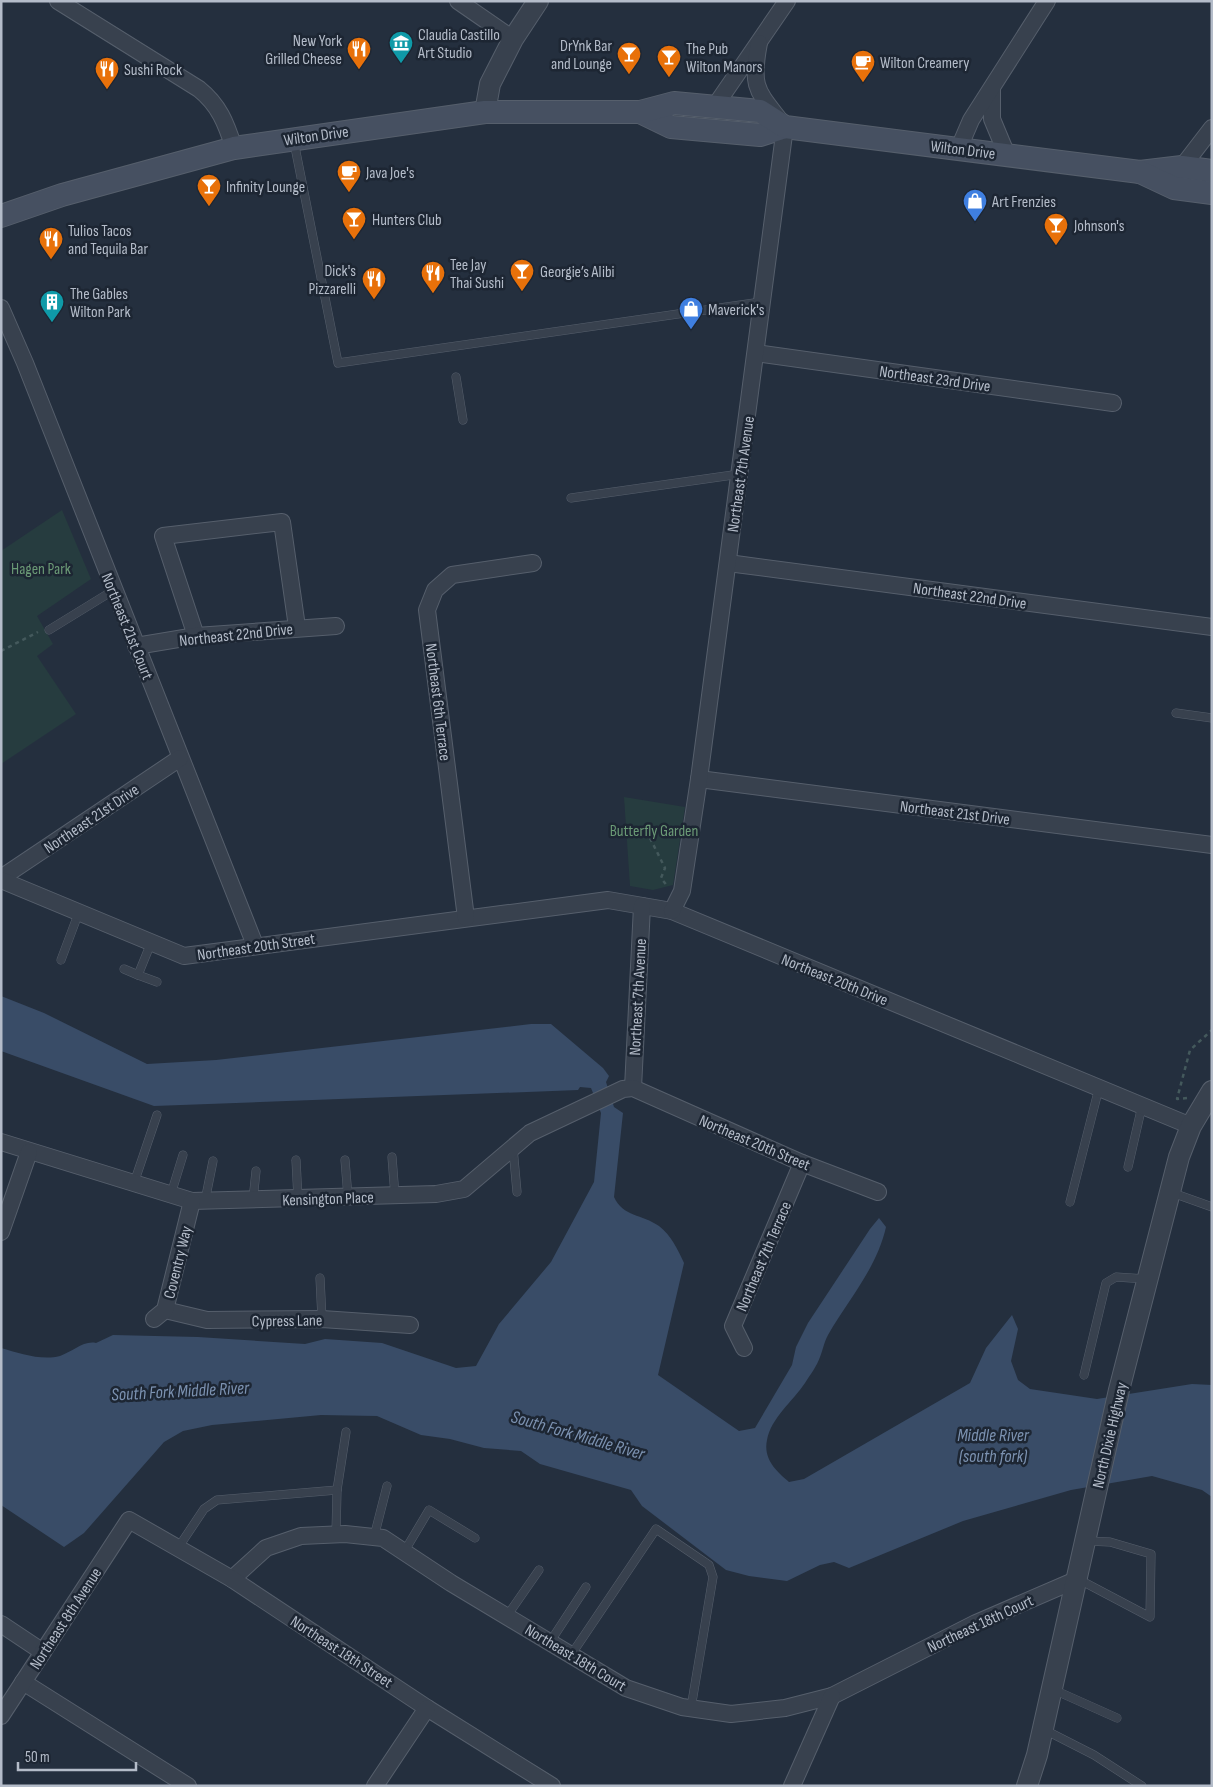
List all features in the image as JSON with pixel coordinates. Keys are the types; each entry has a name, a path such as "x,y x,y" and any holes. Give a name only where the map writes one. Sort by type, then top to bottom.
{"main road":[{"name":"Wilton Drive","path":"1,216 62,194 234,148 484,112 640,112 674,104 715,106 760,111 785,127"},
{"name":"Wilton Drive","path":"640,112 671,127 760,135 785,127 1140,172 1182,167 1212,171"},
{"name":"Wilton Drive","path":"1140,172 1174,188 1212,193"}],"street":[{"path":"58,1 199,89 214,101 225,120 234,148"},
{"path":"458,1 514,39"},
{"path":"484,112 490,84 514,39 538,1"},
{"path":"715,106 787,1"},
{"path":"959,148 971,120 1047,1"},
{"path":"759,43 755,82 760,93 785,127"},
{"path":"992,86 990,108 992,119 1007,155"},
{"name":"Northeast 7th Avenue","path":"672,911 682,890 699,779 785,127"},
{"path":"1182,167 1212,128"},
{"name":"Northeast 21st Court","path":"1,308 25,363 255,945"},
{"name":"Northeast 23rd Drive","path":"756,353 1113,403"},
{"path":"196,636 163,536 282,522 297,628"},
{"name":"Northeast 6th Terrace","path":"466,918 427,610 435,590 452,575 533,563"},
{"name":"Northeast 22nd Drive","path":"728,563 1212,627"},
{"name":"Northeast 22nd Drive","path":"136,646 196,636 336,626"},
{"name":"Northeast 21st Drive","path":"1,879 180,758"},
{"name":"Northeast 21st Drive","path":"699,779 1212,845"},
{"name":"Northeast 20th Street","path":"1,879 184,956 466,918"},
{"name":"Northeast 20th Drive","path":"466,918 608,900 672,911 1191,1126"},
{"name":"Northeast 7th Avenue","path":"633,1088 642,906"},
{"name":"Northeast 20th Street","path":"633,1088 802,1163 878,1192"},
{"name":"Kensington Place","path":"1,1142 171,1194 198,1200 348,1198 436,1194 464,1188 513,1146 560,1117 623,1089 633,1088"},
{"name":"North Dixie Highway","path":"1027,1786 1043,1729 1078,1579 1096,1488 1119,1390 1182,1146 1191,1126 1212,1091"},
{"path":"1,1232 29,1152"},
{"name":"Northeast 7th Terrace","path":"744,1348 733,1326 802,1163"},
{"name":"Coventry Way","path":"160,1315 198,1200"},
{"name":"Cypress Lane","path":"160,1315 207,1320 322,1319 410,1324"},
{"name":"Northeast 18th Street","path":"129,1520 232,1580 427,1708 552,1786"},
{"name":"Northeast 8th Avenue","path":"1,1716 129,1520"},
{"name":"Northeast 18th Court","path":"232,1580 266,1548 301,1536 336,1534 383,1538 626,1688 691,1708 731,1714 785,1708 832,1696 976,1623 1078,1579"},
{"path":"1,1624 43,1652"},
{"path":"23,1682 188,1786"},
{"path":"792,1786 832,1696"},
{"path":"375,1786 427,1708"}],"lane":[{"path":"293,138 338,363 763,302"},
{"path":"456,377 463,420"},
{"path":"571,498 740,474"},
{"path":"49,630 114,590"},
{"path":"1176,713 1212,718"},
{"path":"61,960 79,912"},
{"path":"138,975 152,942"},
{"path":"124,969 157,982"},
{"path":"1070,1202 1099,1088"},
{"path":"1128,1167 1142,1106"},
{"path":"134,1183 157,1115"},
{"path":"513,1146 517,1192"},
{"path":"171,1194 183,1155"},
{"path":"392,1157 395,1196"},
{"path":"296,1160 298,1199"},
{"path":"345,1160 348,1198"},
{"path":"198,1200 213,1161"},
{"path":"253,1200 256,1172"},
{"path":"1170,1192 1212,1207"},
{"path":"1084,1375 1106,1283 1116,1277 1148,1279"},
{"path":"320,1278 322,1319"},
{"path":"336,1534 337,1490 346,1432"},
{"path":"374,1537 387,1486"},
{"path":"178,1548 204,1509 217,1500 337,1490"},
{"path":"404,1552 429,1510 474,1538"},
{"path":"571,1655 656,1528 709,1565 713,1577 691,1708"},
{"path":"1078,1579 1150,1617 1151,1554 1110,1542 1085,1540"},
{"path":"507,1616 539,1570"},
{"path":"550,1642 586,1587"},
{"path":"1052,1689 1117,1718"},
{"path":"1043,1729 1094,1755 1142,1786"}],"path":[{"path":"1,651 40,631 49,630"},
{"path":"650,838 665,868 661,878 667,887 682,890"},
{"path":"1191,1097 1177,1099 1190,1050 1212,1030"}],"green space":[{"name":"Hagen Park","path":"62,510 91,579 37,616 53,644 37,656 76,714 1,764 1,551"},
{"name":"Butterfly Garden","path":"624,797 685,807 673,885 653,890 630,886"}],"water":[{"path":"1,996 44,1013 147,1064 216,1060 531,1024 551,1024 603,1068 609,1076 606,1082 614,1107 623,1113 614,1197 622,1208 628,1212 659,1226 674,1243 684,1263 658,1375 739,1431 755,1428 792,1365 796,1347 808,1323 870,1229 879,1218 886,1227 882,1242 869,1270 825,1340 819,1360 800,1390 778,1417 769,1432 766,1447 769,1459 775,1469 789,1482 804,1479 970,1383 986,1348 1012,1315 1018,1329 1011,1361 1018,1380 1030,1389 1097,1399 1192,1384 1212,1385 1212,1497 1202,1490 1152,1476 1071,1490 963,1521 849,1568 834,1562 820,1565 787,1581 749,1576 726,1570 642,1506 631,1490 540,1464 521,1451 484,1448 450,1439 421,1435 377,1416 321,1415 212,1425 183,1431 164,1442 84,1533 64,1547 1,1505 1,1348 45,1358 60,1356 87,1343 96,1343 113,1335 198,1337 305,1344 325,1339 382,1343 456,1368 476,1366 499,1324 551,1262 594,1182 601,1113 591,1088 580,1087 578,1090 154,1106 1,1051"}],"place":[{"name":"Claudia Castillo Art Studio","path":"401,64"},
{"name":"New York Grilled Cheese","path":"359,70"},
{"name":"DrYnk Bar and Lounge","path":"629,75"},
{"name":"The Pub Wilton Manors","path":"669,78"},
{"name":"Wilton Creamery","path":"863,83"},
{"name":"Sushi Rock","path":"107,90"},
{"name":"Java Joe's","path":"349,193"},
{"name":"Infinity Lounge","path":"209,207"},
{"name":"Art Frenzies","path":"975,222"},
{"name":"Hunters Club","path":"354,240"},
{"name":"Johnson's","path":"1056,246"},
{"name":"Tulios Tacos and Tequila Bar","path":"51,260"},
{"name":"Georgie’s Alibi","path":"522,292"},
{"name":"Tee Jay Thai Sushi","path":"433,294"},
{"name":"Dick's Pizzarelli","path":"374,300"},
{"name":"The Gables Wilton Park","path":"52,323"},
{"name":"Maverick's","path":"691,330"}],"water label":[{"name":"South Fork Middle River","path":"180,1391"},
{"name":"South Fork Middle River","path":"578,1435"},
{"name":"Middle River (south fork)","path":"993,1445"}]}
